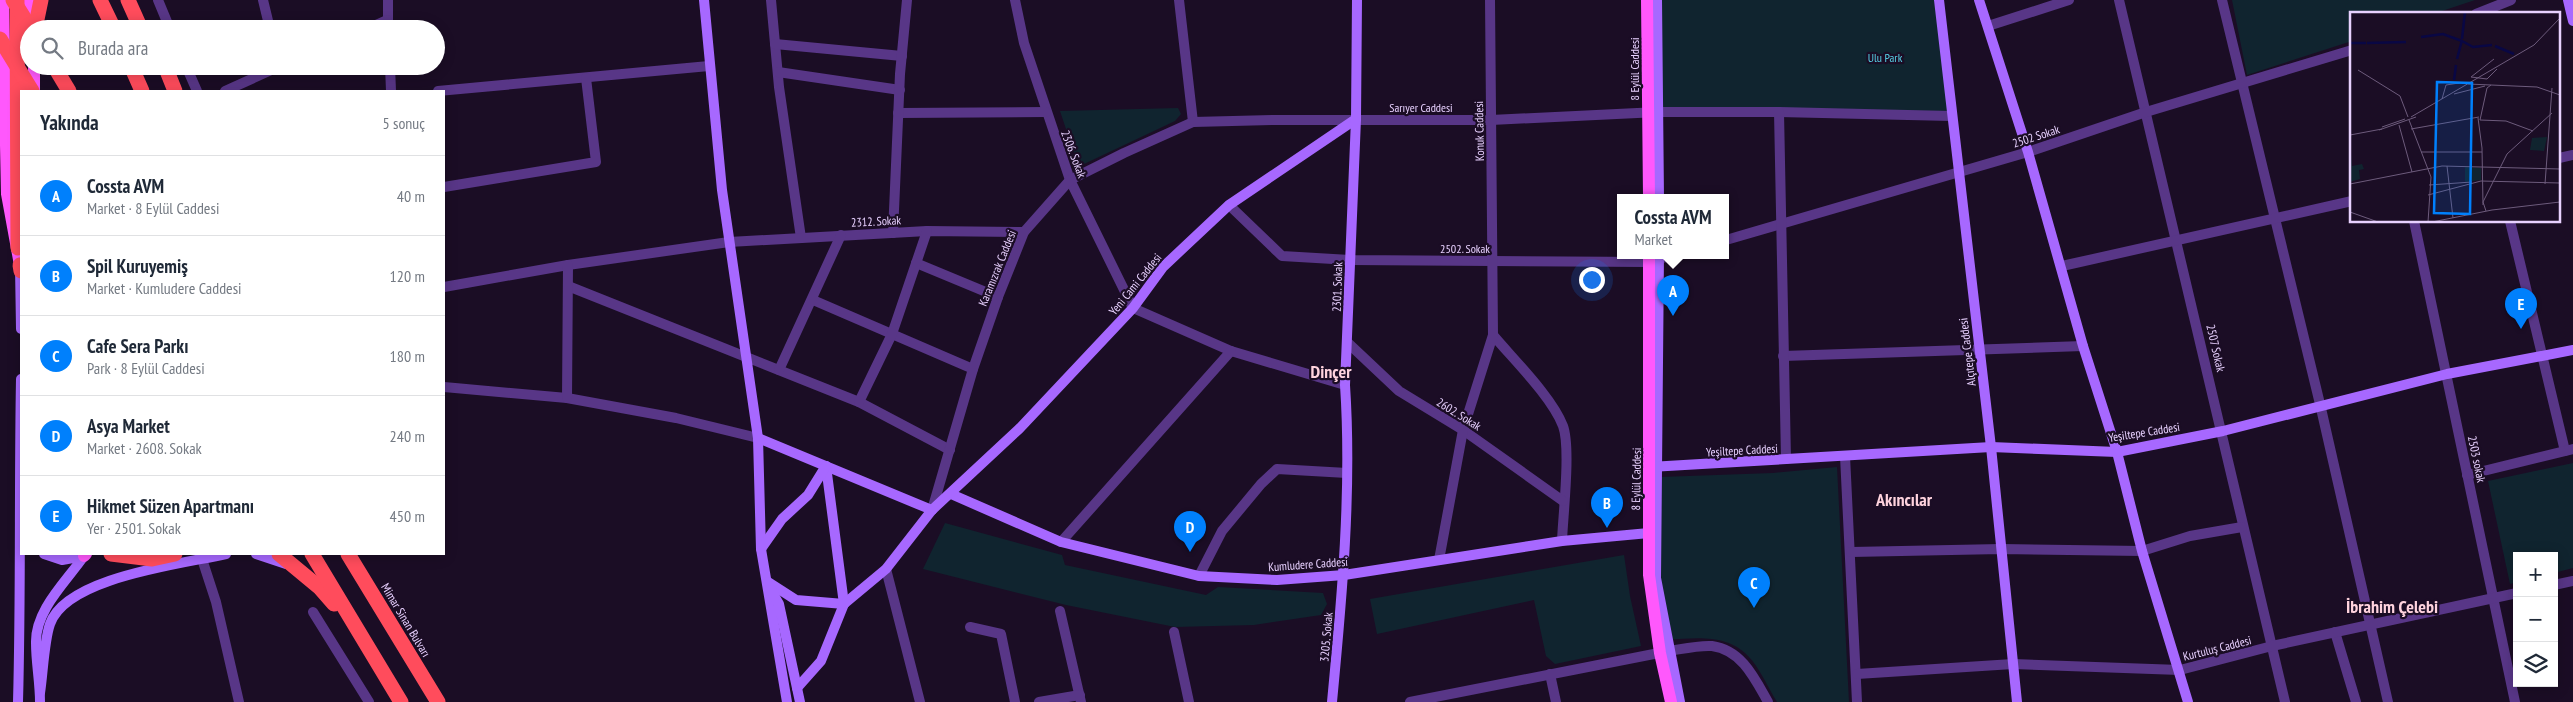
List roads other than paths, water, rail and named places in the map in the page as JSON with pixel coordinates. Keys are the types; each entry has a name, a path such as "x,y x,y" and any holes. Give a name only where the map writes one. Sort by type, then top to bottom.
{"highway":[{"path":"15,0 18,248"},
{"path":"15,0 27,20"},
{"path":"34,20 35,0"},
{"path":"35,20 41,0"},
{"path":"100,0 110,20"},
{"path":"128,0 137,20"},
{"path":"138,0 146,20"},
{"path":"0,38 20,70"},
{"path":"23,75 32,90"},
{"path":"59,75 68,90"},
{"path":"135,75 142,90"},
{"path":"162,75 166,90"},
{"path":"164,75 175,90"},
{"path":"119,555 152,559 170,555"},
{"path":"280,555 320,588 363,638"},
{"path":"313,555 401,702"},
{"name":"Mimar Sinan Bulvarı","path":"349,555 438,702"}],"main road":[{"path":"3,0 7,194 20,268"},
{"path":"29,0 32,20"},
{"path":"704,0 709,66 729,242 758,438 761,549 787,702"},
{"name":"2301. Sokak","path":"1344,574 1348,428 1345,384 1356,120 1357,0"},
{"name":"8 Eylül Caddesi","path":"1647,0 1653,112 1648,194"},
{"path":"1658,0 1653,112 1659,194"},
{"name":"Alçıtepe Caddesi","path":"1939,0 1991,448 2017,702"},
{"path":"1979,0 2028,152 2062,266 2083,346 2117,452 2142,550 2180,670 2188,702"},
{"path":"2568,0 2573,22"},
{"path":"33,90 34,75"},
{"name":"Yeni Cami Caddesi","path":"844,604 886,568 932,510 1019,430 1133,308 1163,267 1229,205 1356,120"},
{"name":"8 Eylül Caddesi","path":"1654,259 1654,467 1649,533 1649,575 1665,652 1671,702"},
{"name":"Yeşiltepe Caddesi","path":"1654,467 1991,448 2117,452 2223,431 2320,404 2447,374 2573,350"},
{"path":"18,702 20,419"},
{"path":"758,438 932,510"},
{"path":"761,549 782,519 808,495 826,466"},
{"path":"798,688 821,661 844,604 826,466"},
{"path":"1654,467 1656,578 1665,652 1680,702"},
{"name":"Kumludere Caddesi","path":"951,494 1061,542 1199,576 1277,580 1344,574 1562,541 1649,533"},
{"path":"18,498 20,505"},
{"path":"47,555 62,560 85,555"},
{"path":"40,698 36,642 39,624 52,598 65,584 85,555"},
{"path":"40,698 50,624 61,607 76,594 104,581 221,555"},
{"path":"261,555 270,557 306,575"},
{"name":"3205. Sokak","path":"1332,702 1344,574"},
{"path":"768,582 796,600 844,604"},
{"path":"768,582 779,604 800,702"}],"street":[{"path":"158,0 166,20"},
{"path":"263,0 268,20"},
{"path":"388,0 388,20"},
{"path":"771,0 778,72 801,238"},
{"path":"893,233 898,113 907,0"},
{"name":"2306. Sokak","path":"1016,0 1024,43 1070,180 1133,308"},
{"path":"1180,0 1194,122"},
{"name":"Konuk Caddesi","path":"1439,560 1463,430 1492,335 1490,0"},
{"path":"1988,26 2069,0"},
{"name":"2507 Sokak","path":"2119,0 2223,431 2242,527 2285,702"},
{"path":"2222,0 2244,84 2320,404 2388,702"},
{"path":"2481,12 2511,0"},
{"path":"775,44 902,56"},
{"name":"2502 Sokak","path":"1729,239 2028,152 2146,112 2350,51"},
{"path":"445,90 709,66"},
{"path":"778,72 900,90"},
{"path":"190,75 197,90"},
{"path":"226,90 260,75"},
{"path":"391,75 392,90"},
{"path":"445,187 596,162 586,78"},
{"path":"898,113 1046,112"},
{"name":"Sarıyer Caddesi","path":"1194,122 1491,120 1653,112 1779,112 1951,116"},
{"path":"1779,112 1786,460"},
{"name":"Karamızrak Caddesi","path":"932,510 974,369 998,297 1024,232 1070,180 1194,122"},
{"path":"2560,158 2573,154"},
{"path":"2062,266 2350,201"},
{"name":"2502. Sokak","path":"1229,205 1282,256 1350,260 1493,261 1617,259"},
{"name":"2503 sokak","path":"2414,222 2516,702"},
{"path":"2467,475 2569,450 2510,222"},
{"path":"859,402 892,334 927,231"},
{"name":"2312. Sokak","path":"445,287 568,265 729,242 927,231 1024,232"},
{"path":"779,370 841,236"},
{"path":"916,263 998,297"},
{"path":"567,398 568,265"},
{"path":"568,286 859,402 950,450"},
{"path":"813,300 974,369"},
{"path":"1133,308 1231,351 1345,384"},
{"path":"1492,335 1540,390 1563,426 1566,448 1562,541"},
{"name":"2602. Sokak","path":"1347,342 1399,391 1463,430 1563,501"},
{"path":"1783,356 2083,346"},
{"path":"1061,542 1231,351"},
{"path":"445,387 567,398 676,418 758,438"},
{"path":"1845,456 1857,702"},
{"path":"1199,576 1222,531 1260,484 1277,469 1347,473"},
{"path":"1851,552 2001,548 2142,550 2190,536 2242,527"},
{"path":"202,559 216,602 239,702"},
{"path":"886,568 920,702"},
{"path":"2558,584 2573,581"},
{"name":"Kurtuluş Caddesi","path":"1857,674 2013,664 2180,670 2272,646 2513,594"},
{"path":"1039,702 1080,698 1060,611"},
{"path":"313,612 369,702"},
{"path":"970,627 1001,634 1015,702"},
{"path":"1174,632 1189,702"},
{"path":"2335,632 2356,702"},
{"path":"1410,702 1437,699 1550,674 1665,652 1712,646 1733,653 1749,668 1768,702"},
{"path":"1550,674 1556,702"}],"place":[{"name":"Cossta AVM","path":"1673,316"},
{"name":"Hikmet Süzen Apartmanı","path":"2521,329"},
{"name":"Spil Kuruyemiş","path":"1607,528"},
{"name":"Asya Market","path":"1190,552"},
{"name":"Cafe Sera Parkı","path":"1754,608"}],"district":[{"name":"Dinçer","path":"1331,371"},
{"name":"Akıncılar","path":"1904,499"},
{"name":"İbrahim Çelebi","path":"2392,606"}],"park label":[{"name":"Ulu Park","path":"1885,57"}]}
